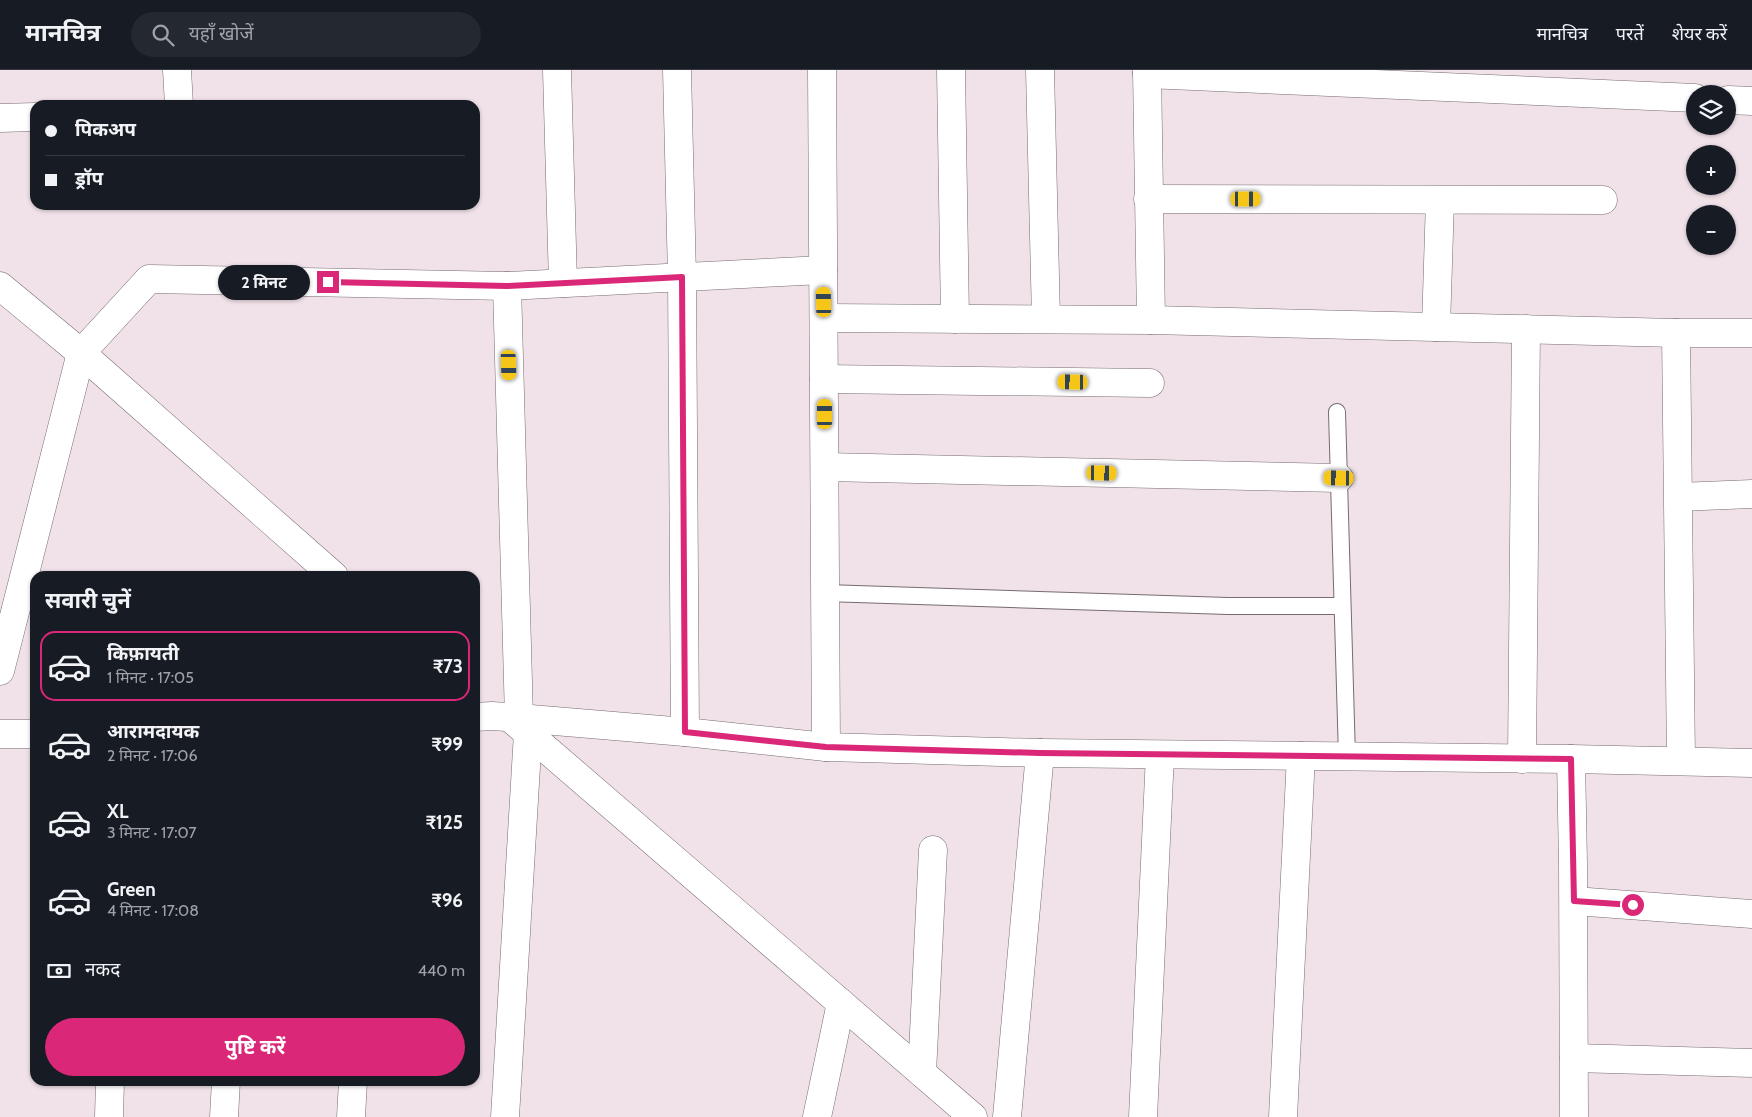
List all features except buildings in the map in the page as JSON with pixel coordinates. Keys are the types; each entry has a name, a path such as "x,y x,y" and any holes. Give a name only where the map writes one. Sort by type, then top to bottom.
{"street":[{"path":"177,70 179,100"},
{"path":"557,70 563,283"},
{"path":"677,70 682,277 685,732"},
{"path":"822,70 826,747"},
{"path":"951,70 955,319"},
{"path":"1040,70 1046,319"},
{"path":"1151,320 1147,72 1686,98"},
{"path":"1736,100 1752,101"},
{"path":"0,118 30,117"},
{"path":"1148,199 1603,200"},
{"path":"1436,327 1440,200"},
{"path":"0,671 82,353 149,279 507,286 823,270"},
{"path":"0,286 82,353 328,571"},
{"path":"505,1117 500,717 507,286"},
{"path":"824,318 1151,320 1676,333 1752,333"},
{"path":"1522,759 1526,329"},
{"path":"1676,333 1681,761"},
{"path":"824,379 1150,383"},
{"path":"825,467 1339,478"},
{"path":"1679,497 1752,494"},
{"path":"500,717 685,732 826,747 1040,753 1752,763"},
{"path":"500,717 841,1003 973,1117"},
{"path":"0,734 30,734"},
{"path":"1007,1117 1040,753"},
{"path":"1143,1117 1160,755"},
{"path":"1282,1117 1301,756"},
{"path":"1571,759 1574,901 1574,1117"},
{"path":"922,1073 933,850"},
{"path":"1574,901 1752,914"},
{"path":"817,1117 841,1003"},
{"path":"1574,1058 1752,1063"},
{"path":"109,1117 110,1086"},
{"path":"224,1117 226,1086"},
{"path":"351,1117 353,1086"}],"lane":[{"path":"1337,412 1347,757"},
{"path":"825,593 1228,606 1342,606"}],"route":[{"path":"328,282 507,286 682,277 685,732 826,747 1040,753 1571,759 1574,901 1633,905"}]}
